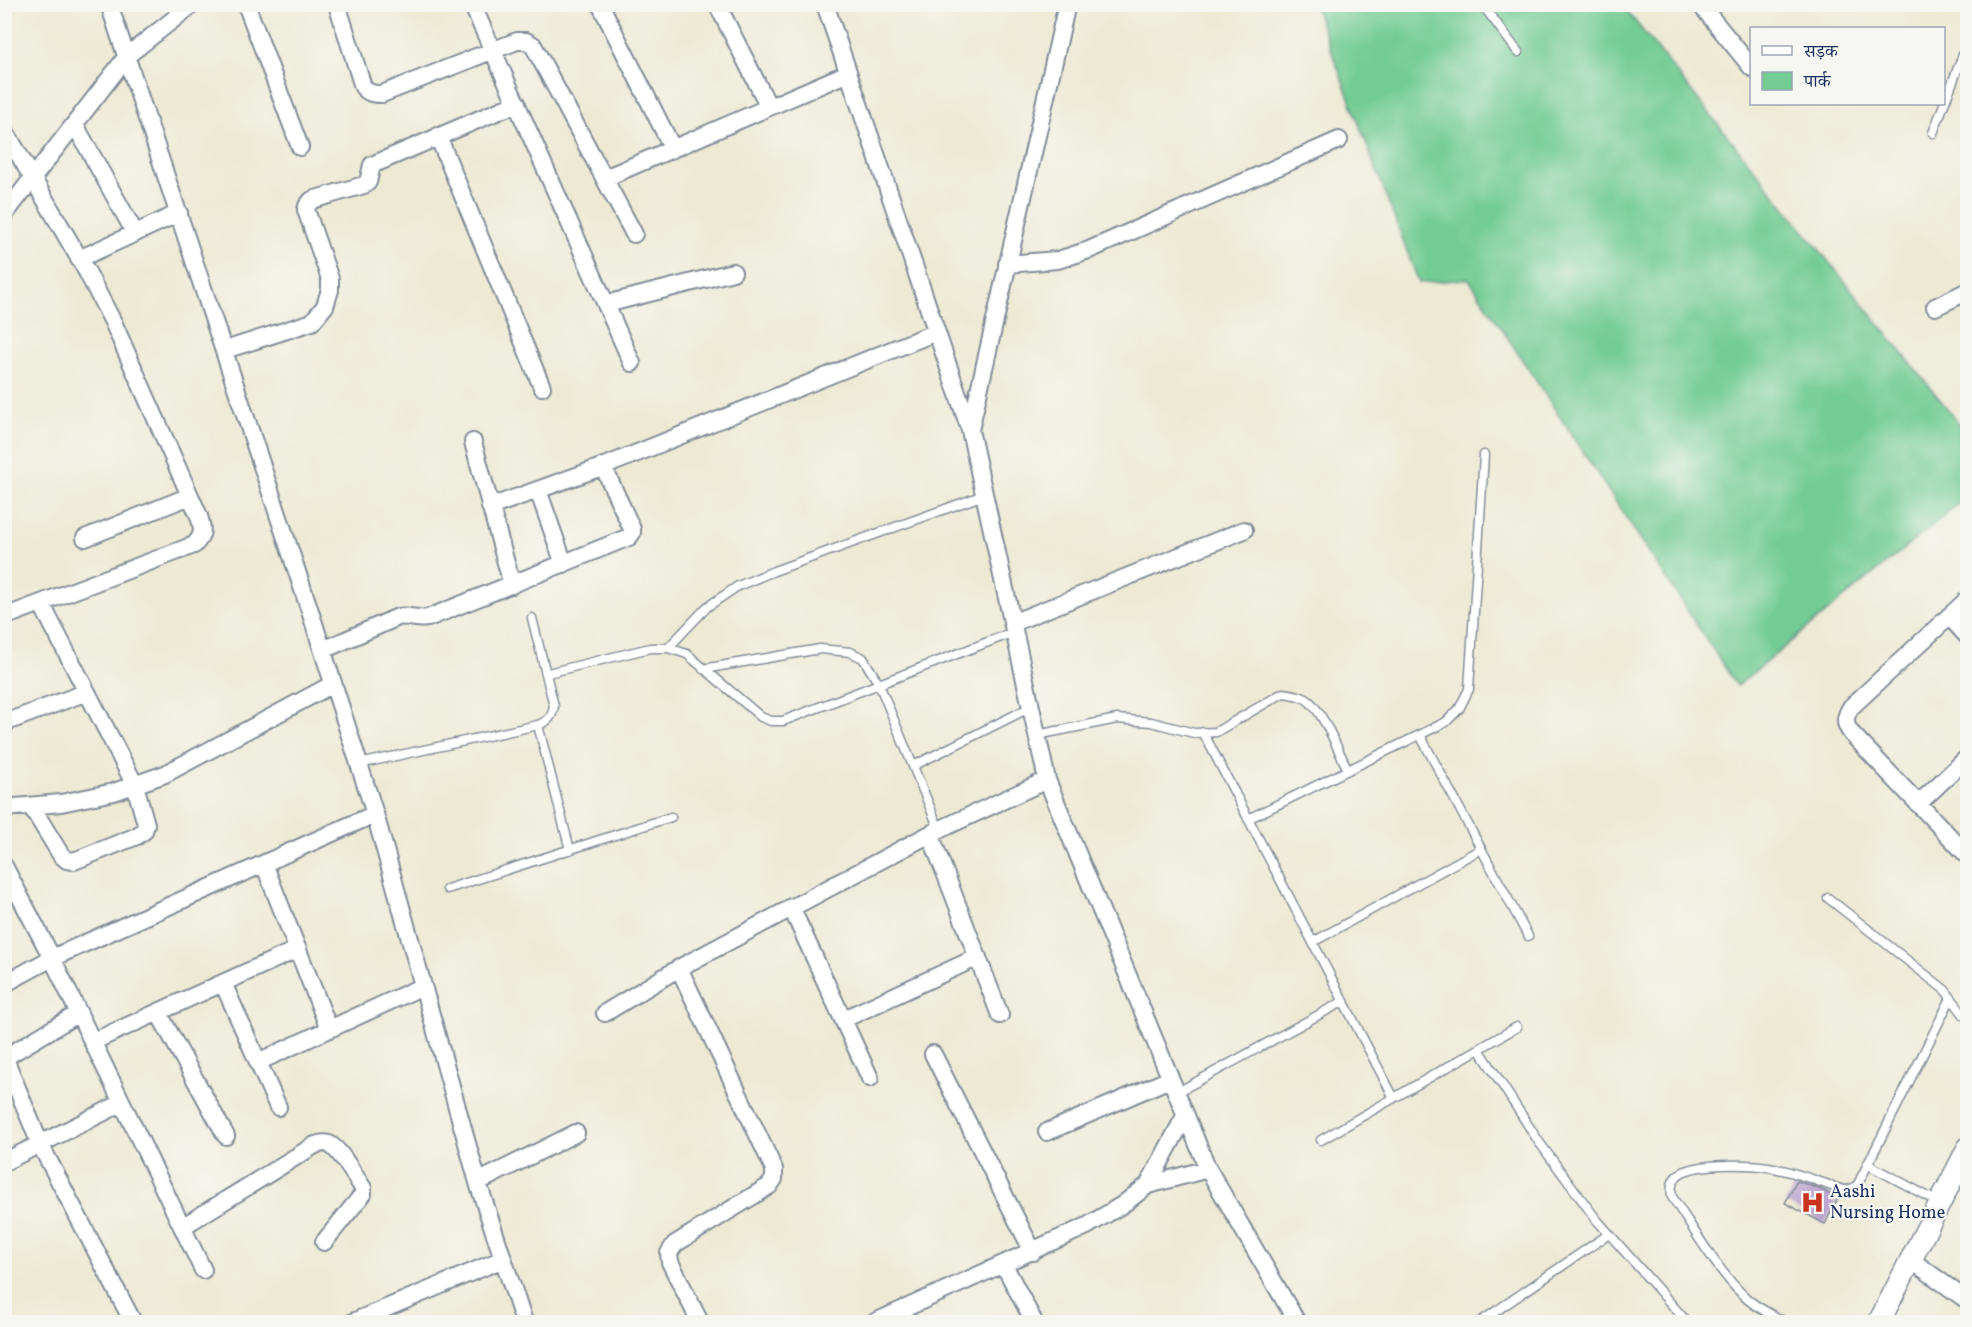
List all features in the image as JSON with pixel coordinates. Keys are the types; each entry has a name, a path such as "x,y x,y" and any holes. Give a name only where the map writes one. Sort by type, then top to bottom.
{"street":[{"path":"110,4 375,814 478,1182 524,1323"},
{"path":"4,215 128,55 194,4"},
{"path":"246,4 300,147"},
{"path":"337,4 363,87 374,94 382,94 517,41 526,41 532,45 634,234"},
{"path":"472,4 632,363"},
{"path":"600,4 673,149"},
{"path":"717,4 769,107"},
{"path":"825,4 970,430 1047,780 1208,1169 1292,1321"},
{"path":"970,430 1067,4"},
{"path":"1700,4 1750,66"},
{"path":"605,178 848,73"},
{"path":"225,350 312,322 325,306 330,290 330,279 306,210 309,202 364,185 368,182 372,165 517,103"},
{"path":"75,125 135,233"},
{"path":"4,129 113,322 203,528 202,537 194,545 4,617"},
{"path":"438,136 542,387"},
{"path":"1008,264 1058,260 1089,250 1339,140"},
{"path":"79,259 179,213"},
{"path":"606,304 732,272"},
{"path":"1935,307 1968,291"},
{"path":"490,507 603,466 936,332"},
{"path":"473,442 512,585"},
{"path":"323,650 398,617 407,616 419,620 428,618 629,537 632,529 603,466"},
{"path":"538,490 564,564"},
{"path":"85,538 190,496"},
{"path":"1013,628 1244,530"},
{"path":"1968,599 1851,707 1845,717 1846,727 1852,734 1968,856"},
{"path":"31,806 61,855 67,860 74,861 137,836 144,831 146,824 135,785 41,603"},
{"path":"1949,616 1968,637"},
{"path":"4,808 82,799 114,792 165,774 333,684"},
{"path":"4,723 87,692"},
{"path":"1918,804 1968,757"},
{"path":"605,1013 679,968 935,831 1047,780"},
{"path":"4,984 52,958 375,814"},
{"path":"935,831 1000,1015"},
{"path":"264,864 329,1029"},
{"path":"4,866 52,958 203,1270"},
{"path":"791,907 870,1078"},
{"path":"92,1042 298,949"},
{"path":"844,1019 978,957"},
{"path":"679,968 774,1170 774,1179 769,1186 675,1244 669,1253 670,1262 700,1323"},
{"path":"223,983 278,1107"},
{"path":"258,1062 423,986"},
{"path":"158,1012 226,1136"},
{"path":"78,1013 5,1057 40,1144 132,1323"},
{"path":"933,1054 1033,1252"},
{"path":"1047,1132 1173,1086"},
{"path":"4,1162 122,1103"},
{"path":"1148,1185 1185,1116"},
{"path":"478,1182 576,1133"},
{"path":"182,1227 315,1145 322,1143 330,1144 337,1150 363,1188 363,1194 324,1242"},
{"path":"1879,1323 1968,1148"},
{"path":"875,1323 1088,1226 1122,1205 1148,1185 1208,1169"},
{"path":"353,1323 503,1259"},
{"path":"1911,1260 1968,1302"},
{"path":"1004,1265 1034,1323"}],"lane":[{"path":"1482,4 1518,52"},
{"path":"1945,102 1968,42"},
{"path":"1933,133 1944,105"},
{"path":"1248,819 1446,722 1458,709 1469,689 1484,455"},
{"path":"668,648 707,607 738,586 984,495"},
{"path":"359,764 548,721 553,714 554,705 532,618"},
{"path":"548,674 650,648 668,648 687,654 761,717 771,721 783,721 1013,628"},
{"path":"703,669 820,649 850,652 863,658 879,684 913,766 935,831"},
{"path":"1037,735 1117,719 1151,722 1194,733 1216,732 1283,693 1308,700 1321,716 1348,770"},
{"path":"913,766 1031,707"},
{"path":"538,725 570,850"},
{"path":"1203,732 1394,1098"},
{"path":"1420,735 1528,936"},
{"path":"447,890 671,817"},
{"path":"1313,942 1481,849"},
{"path":"1828,898 1945,990 1968,1020"},
{"path":"1786,1323 1744,1297 1672,1197 1671,1186 1676,1177 1686,1171 1703,1167 1745,1166 1784,1170 1850,1190 1857,1184 1951,998"},
{"path":"1173,1086 1344,1001"},
{"path":"1321,1140 1517,1027"},
{"path":"1479,1049 1539,1142 1596,1219 1687,1323"},
{"path":"1867,1164 1940,1203"},
{"path":"1480,1323 1609,1234"}],"green space":[{"path":"1314,5 1622,5 1967,433 1967,497 1737,686 1469,279 1419,283"}],"building":[{"path":"1797,1181 1838,1198 1825,1224 1785,1203"}],"place":[{"name":"Aashi Nursing Home","path":"1812,1202"}]}
